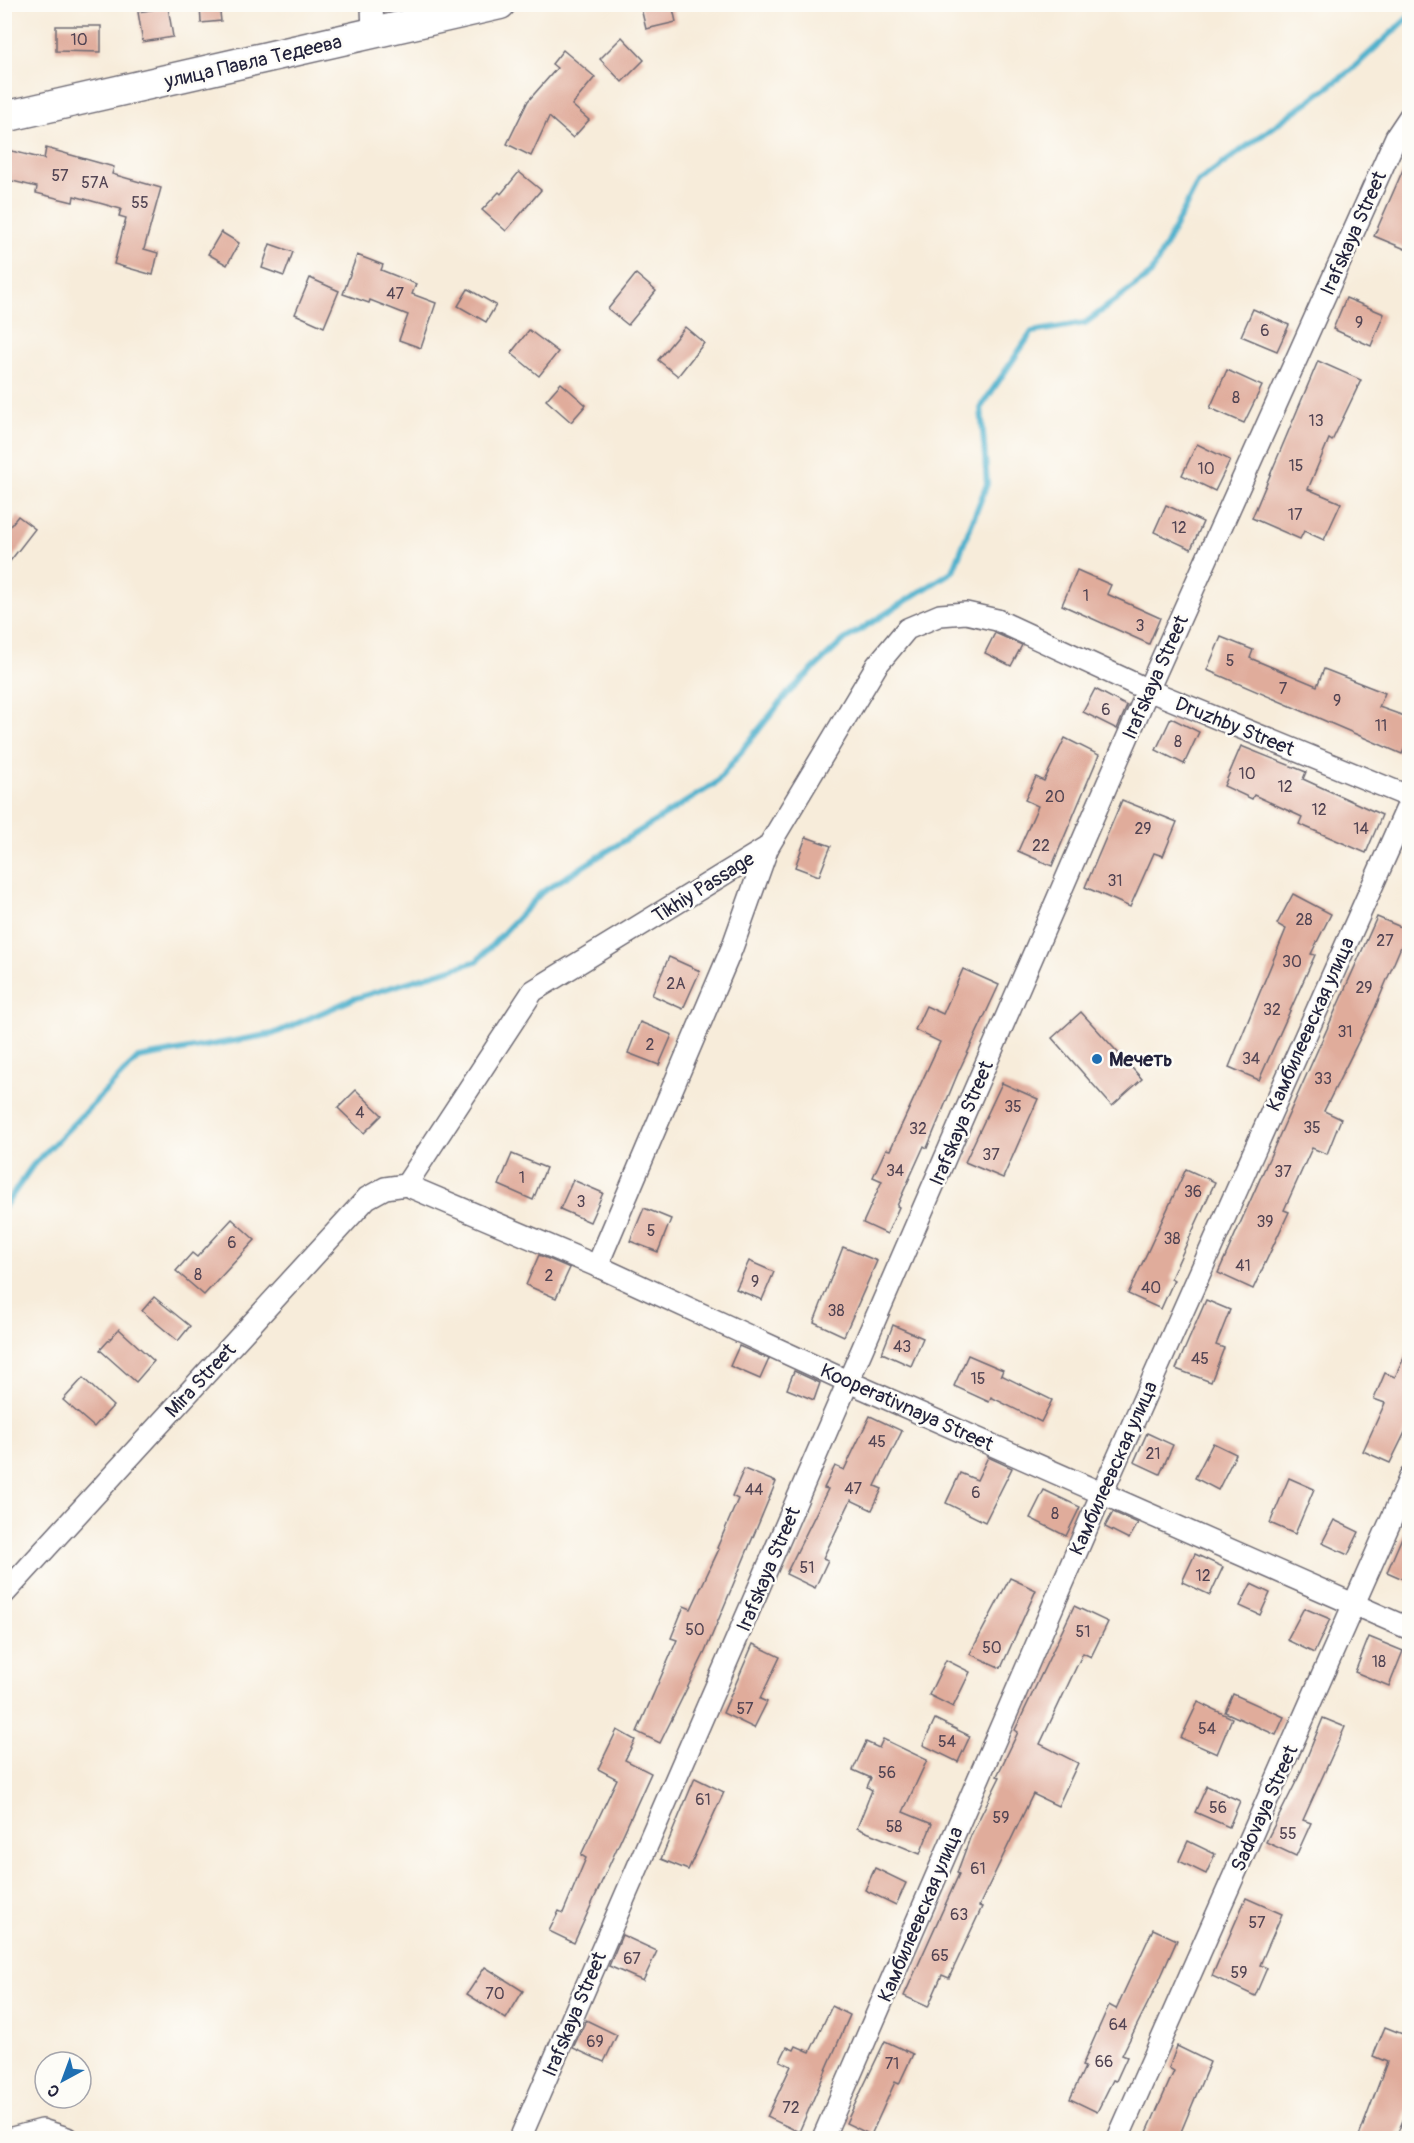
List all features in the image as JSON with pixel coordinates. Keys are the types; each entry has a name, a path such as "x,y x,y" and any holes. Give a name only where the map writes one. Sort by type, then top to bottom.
{"main road":[{"name":"улица Павла Тедеева","path":"4,117 500,4"}],"street":[{"path":"372,4 373,34"},
{"name":"Irafskaya Street","path":"524,2137 1149,690 1392,146 1410,116"},
{"name":"Tikhiy Passage","path":"406,1185 533,991 768,847 877,665 907,629 940,615 966,613 998,620"},
{"name":"Druzhby Street","path":"998,620 1149,690 1410,799"},
{"name":"Камбилеевская улица","path":"823,2139 1102,1493 1410,799"},
{"path":"597,1266 732,948 768,847"},
{"name":"Kooperativnaya Street","path":"406,1185 597,1266 849,1382 1410,1629"},
{"name":"Mira Street","path":"4,1593 367,1198 385,1188 406,1185"},
{"name":"Sadovaya Street","path":"1118,2139 1410,1477"},
{"path":"12,2139 42,2130 67,2139"}],"building":[{"path":"200,4 219,4 221,21 201,23"},
{"path":"640,4 672,4 676,22 646,29"},
{"path":"168,7 173,37 143,42 138,12"},
{"path":"56,26 101,26 101,52 56,51"},
{"path":"622,37 644,60 622,82 600,59"},
{"path":"563,50 595,77 572,105 589,120 573,138 549,117 531,156 507,144 528,101 557,68 552,64"},
{"path":"46,148 114,167 112,174 161,188 144,249 158,253 153,275 114,264 126,218 119,216 121,209 74,196 73,202 36,193 37,187 4,179 4,149 44,159"},
{"path":"1410,156 1410,251 1374,236"},
{"path":"519,172 541,190 506,231 482,210 499,192 501,194"},
{"path":"221,232 239,243 227,265 208,254"},
{"path":"270,244 293,252 284,276 262,268"},
{"path":"357,255 383,265 381,270 416,284 412,294 436,303 421,348 399,340 408,315 370,300 369,303 343,294"},
{"path":"636,274 656,291 628,325 608,309"},
{"path":"310,278 339,291 324,327 295,314"},
{"path":"468,289 496,305 486,322 458,306"},
{"path":"1346,298 1384,314 1371,346 1333,329"},
{"path":"1253,309 1289,325 1277,351 1241,336"},
{"path":"685,327 704,343 678,376 658,360"},
{"path":"529,330 558,352 539,376 511,353"},
{"path":"1318,361 1361,380 1332,441 1329,439 1308,489 1341,503 1324,540 1304,531 1300,539 1252,518"},
{"path":"1227,370 1262,386 1244,423 1210,408"},
{"path":"561,383 586,405 571,422 546,400"},
{"path":"1197,444 1230,460 1215,491 1182,475"},
{"path":"1166,505 1203,522 1191,549 1154,532"},
{"path":"18,516 35,529 4,569 4,534"},
{"path":"1077,570 1111,585 1107,594 1160,618 1149,644 1062,605"},
{"path":"995,633 1022,645 1011,666 985,653"},
{"path":"1221,637 1253,650 1250,658 1317,686 1324,669 1385,693 1379,707 1410,718 1410,736 1402,754 1207,670"},
{"path":"1095,689 1127,706 1117,729 1083,712"},
{"path":"1171,718 1199,732 1184,764 1156,750"},
{"path":"1065,738 1099,755 1052,866 1018,851 1038,806 1025,800 1036,777 1044,781"},
{"path":"1241,746 1306,772 1303,779 1382,815 1366,853 1299,824 1302,817 1254,795 1252,799 1224,786"},
{"path":"1122,800 1177,822 1163,856 1154,853 1130,907 1085,887"},
{"path":"806,837 831,846 819,876 795,867"},
{"path":"1293,894 1331,914 1311,954 1315,955 1259,1080 1229,1067 1286,929 1277,924"},
{"path":"1377,917 1408,930 1375,1008 1324,1111 1341,1119 1327,1154 1312,1148 1284,1210 1289,1212 1253,1289 1218,1273"},
{"path":"669,957 700,971 683,1009 652,995"},
{"path":"963,969 999,985 958,1073 927,1148 924,1146 897,1206 899,1207 887,1234 863,1223 882,1181 873,1177 886,1149 890,1150 940,1042 915,1030 926,1006 943,1014"},
{"name":"Мечеть","path":"1081,1012 1142,1079 1112,1106 1052,1038"},
{"path":"640,1022 672,1035 659,1065 628,1053"},
{"path":"1002,1083 1038,1099 1003,1178 965,1162"},
{"path":"356,1090 382,1115 364,1133 338,1108"},
{"path":"512,1154 546,1168 533,1200 499,1185"},
{"path":"1186,1169 1215,1182 1171,1278 1174,1280 1161,1309 1128,1294"},
{"path":"573,1180 603,1193 590,1222 560,1209"},
{"path":"644,1208 671,1219 658,1252 630,1241"},
{"path":"232,1219 255,1240 204,1295 176,1271 192,1253 197,1257"},
{"path":"843,1247 877,1261 844,1336 814,1322"},
{"path":"539,1255 570,1268 556,1298 526,1285"},
{"path":"749,1261 774,1272 762,1300 736,1289"},
{"path":"154,1297 190,1326 178,1341 142,1311"},
{"path":"1206,1300 1230,1310 1216,1345 1224,1348 1211,1382 1176,1369"},
{"path":"893,1325 923,1338 911,1366 882,1353"},
{"path":"119,1329 154,1361 136,1382 100,1350"},
{"path":"1410,1345 1410,1422 1390,1463 1363,1451 1385,1403 1374,1399 1385,1373 1395,1377"},
{"path":"739,1346 769,1359 760,1379 730,1366"},
{"path":"968,1355 1003,1370 1001,1375 1052,1400 1041,1422 991,1397 989,1402 954,1386"},
{"path":"794,1371 820,1383 814,1400 787,1389"},
{"path":"83,1378 113,1406 94,1427 63,1400"},
{"path":"870,1416 902,1431 875,1486 882,1489 872,1510 851,1500 823,1558 828,1560 815,1588 786,1574 828,1489 824,1488 835,1466 844,1470"},
{"path":"1147,1433 1173,1445 1160,1474 1134,1462"},
{"path":"1213,1443 1236,1454 1218,1490 1195,1478"},
{"path":"988,1457 1012,1468 985,1522 946,1503 960,1473 977,1480"},
{"path":"744,1469 776,1482 705,1652 660,1743 637,1732 677,1640 671,1638 684,1606 691,1609 719,1549 717,1548 738,1499 732,1496"},
{"path":"1289,1478 1314,1489 1295,1534 1270,1523"},
{"path":"1044,1490 1080,1507 1066,1536 1030,1518"},
{"path":"1113,1512 1138,1523 1129,1539 1105,1527"},
{"path":"1410,1519 1410,1582 1387,1572"},
{"path":"1334,1520 1359,1532 1348,1555 1322,1543"},
{"path":"1195,1554 1223,1567 1210,1595 1182,1582"},
{"path":"1010,1578 1036,1590 1001,1668 970,1654"},
{"path":"1251,1584 1270,1593 1260,1615 1240,1606"},
{"path":"1074,1606 1108,1622 1091,1657 1083,1653 1040,1744 1078,1763 1058,1806 1033,1794 979,1906 982,1907 949,1978 942,1975 928,2007 904,1996 959,1874 957,1873 971,1835 1000,1777 997,1776 1018,1732 1015,1730"},
{"path":"1304,1608 1330,1619 1314,1653 1287,1640"},
{"path":"1369,1637 1403,1651 1389,1686 1355,1672"},
{"path":"753,1644 780,1657 760,1699 767,1702 754,1728 723,1713"},
{"path":"946,1660 970,1672 953,1707 929,1695"},
{"path":"1233,1694 1284,1717 1276,1735 1225,1712"},
{"path":"1198,1702 1232,1718 1217,1754 1181,1738"},
{"path":"1323,1718 1345,1727 1303,1820 1311,1823 1296,1856 1266,1842 1300,1774"},
{"path":"935,1719 970,1736 958,1762 923,1745"},
{"path":"617,1730 635,1740 625,1760 651,1773 574,1943 549,1931 559,1911 563,1913 586,1858 581,1855 617,1779 598,1769"},
{"path":"883,1739 927,1760 903,1812 932,1824 920,1854 857,1828 872,1790 867,1787 871,1778 853,1770 866,1742 879,1748"},
{"path":"695,1778 724,1792 688,1870 661,1859"},
{"path":"1207,1786 1240,1801 1229,1827 1195,1812"},
{"path":"1188,1841 1215,1854 1206,1874 1179,1861"},
{"path":"875,1868 906,1883 896,1905 865,1890"},
{"path":"1246,1898 1282,1914 1260,1965 1267,1968 1255,1996 1212,1976"},
{"path":"1153,1929 1177,1940 1122,2055 1127,2057 1116,2081 1113,2080 1097,2112 1070,2099 1109,2005 1116,2009"},
{"path":"622,1935 657,1951 643,1981 609,1966"},
{"path":"485,1967 523,1991 506,2019 467,1994"},
{"path":"832,2006 850,2015 799,2132 767,2117 791,2066 780,2061 787,2047 794,2050 796,2046 810,2052"},
{"path":"586,2020 617,2035 604,2062 573,2048"},
{"path":"1385,2027 1410,2037 1410,2104 1395,2139 1358,2139 1387,2062 1373,2056"},
{"path":"885,2041 913,2054 899,2084 895,2082 871,2135 846,2123"},
{"path":"1177,2046 1210,2062 1178,2139 1144,2139 1174,2071 1169,2068"}],"waterway":[{"path":"4,1207 33,1165 138,1058 273,1034 353,999 477,961 542,892 716,783 788,693 844,640 953,571 987,484 981,407 1032,332 1085,323 1151,274 1198,182 1350,71 1410,16"}],"place":[{"name":"Мечеть","path":"1097,1059"}]}
